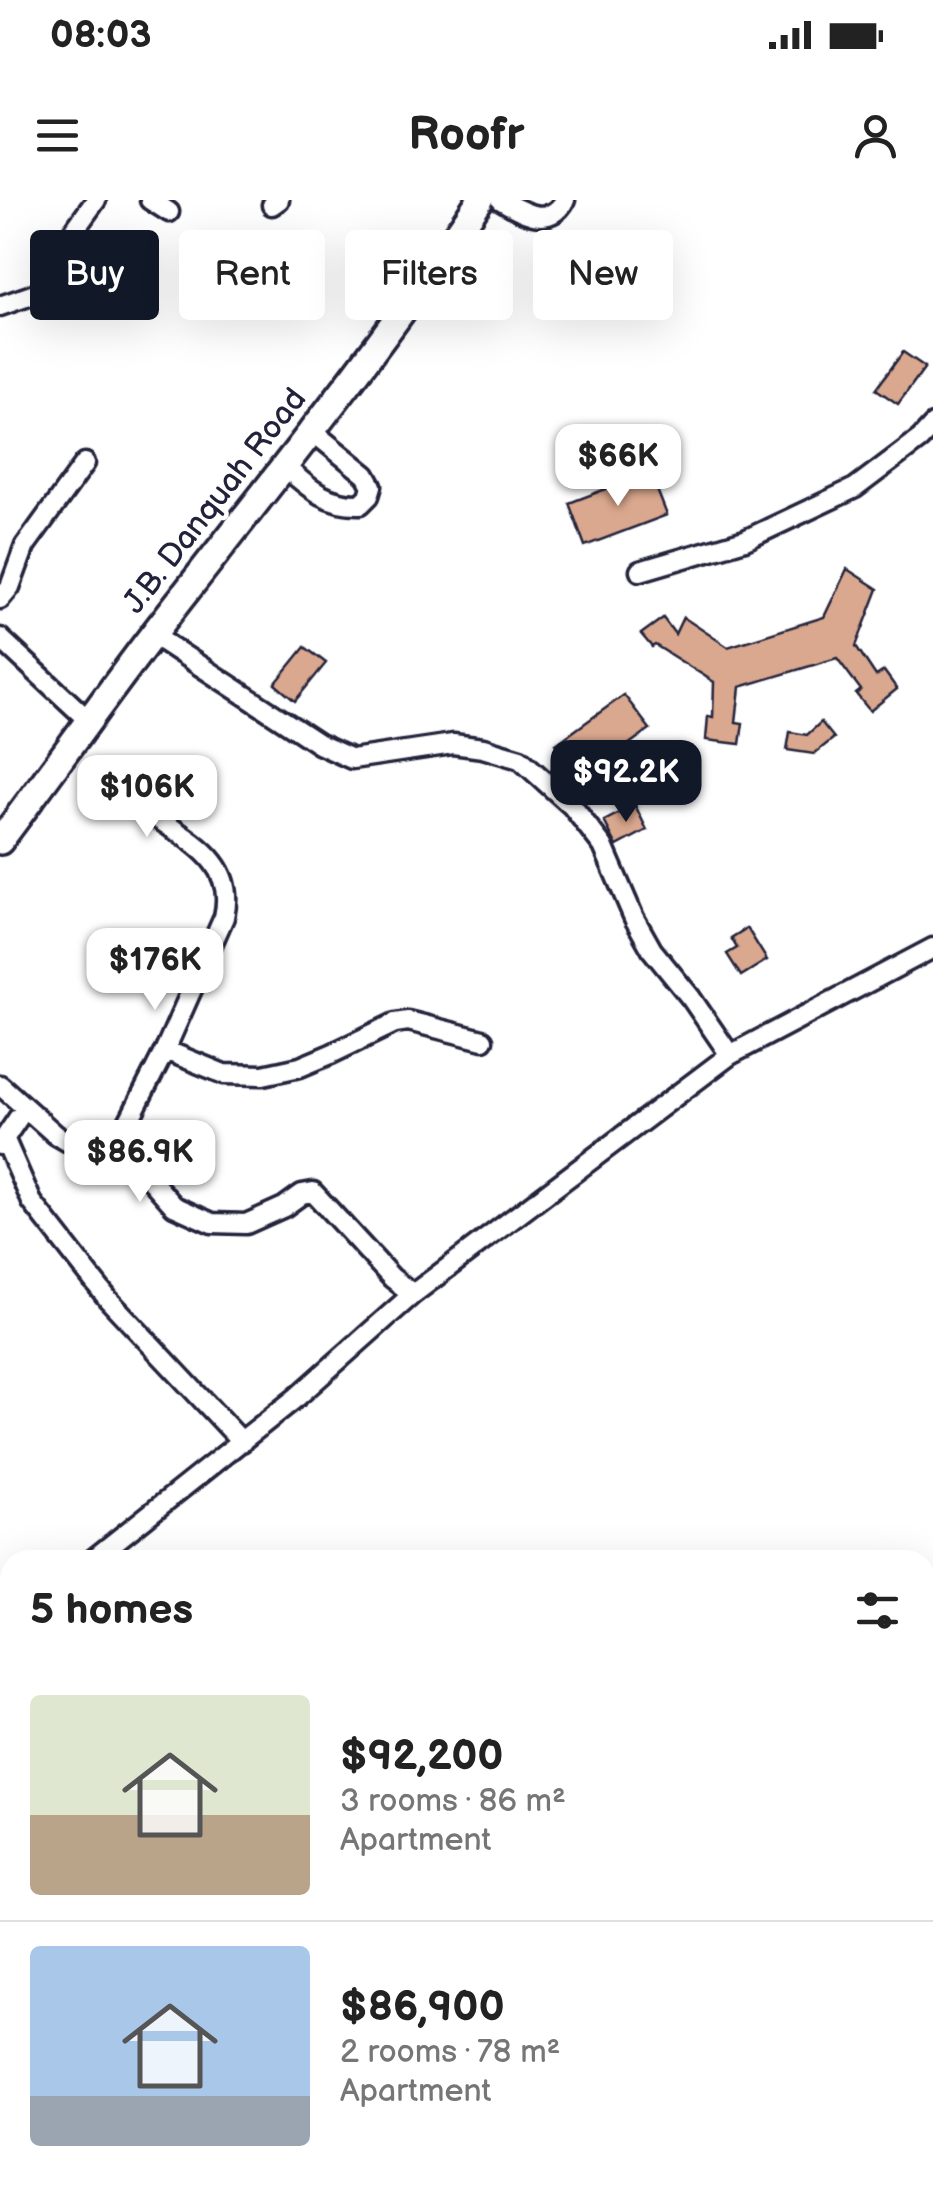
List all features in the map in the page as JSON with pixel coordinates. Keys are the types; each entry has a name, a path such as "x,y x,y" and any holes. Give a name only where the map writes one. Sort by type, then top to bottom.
{"highway":[{"name":"J.B. Danquah Road","path":"0,842 88,720 447,250 480,200"}],"street":[{"path":"0,306 55,288 63,246 96,200"},
{"path":"150,200 169,212"},
{"path":"501,200 536,216 550,215 565,200"},
{"path":"640,571 745,540 855,488 933,425"},
{"path":"284,466 314,492 344,504 361,504 369,496 372,486 366,474 312,430"},
{"path":"0,600 10,587 25,546 85,463"},
{"path":"153,635 319,744 352,759 452,744 520,759 572,806 603,846 652,950 730,1055"},
{"path":"0,638 88,720"},
{"path":"102,781 202,848 220,872 227,904 165,1050 113,1152"},
{"path":"105,1550 298,1397 413,1294 730,1055 933,948"},
{"path":"165,1050 224,1074 264,1075 300,1067 394,1023 408,1021 484,1040"},
{"path":"0,1085 56,1135 77,1147 113,1152 134,1161 174,1206 212,1223 246,1224 313,1192 392,1278 413,1294"},
{"path":"25,1108 2,1142 32,1202 108,1299 242,1442"}],"building":[{"path":"903,352 925,367 898,404 876,389"},
{"path":"650,472 667,515 585,546 569,503"},
{"path":"847,569 878,589 856,646 876,676 884,671 897,689 870,711 856,694 861,690 837,658 740,687 736,722 743,723 740,744 706,740 708,716 713,717 714,682 655,645 652,647 641,634 663,618 675,634 683,617 728,647 824,617"},
{"path":"305,647 326,663 295,701 275,684"},
{"path":"624,695 650,729 581,779 574,768 568,773 558,759 564,755 556,744"},
{"path":"821,722 834,738 814,754 787,750 790,732 807,735"},
{"path":"635,805 647,830 617,846 604,821"},
{"path":"747,928 767,960 741,976 727,954 737,948 731,938"}]}
